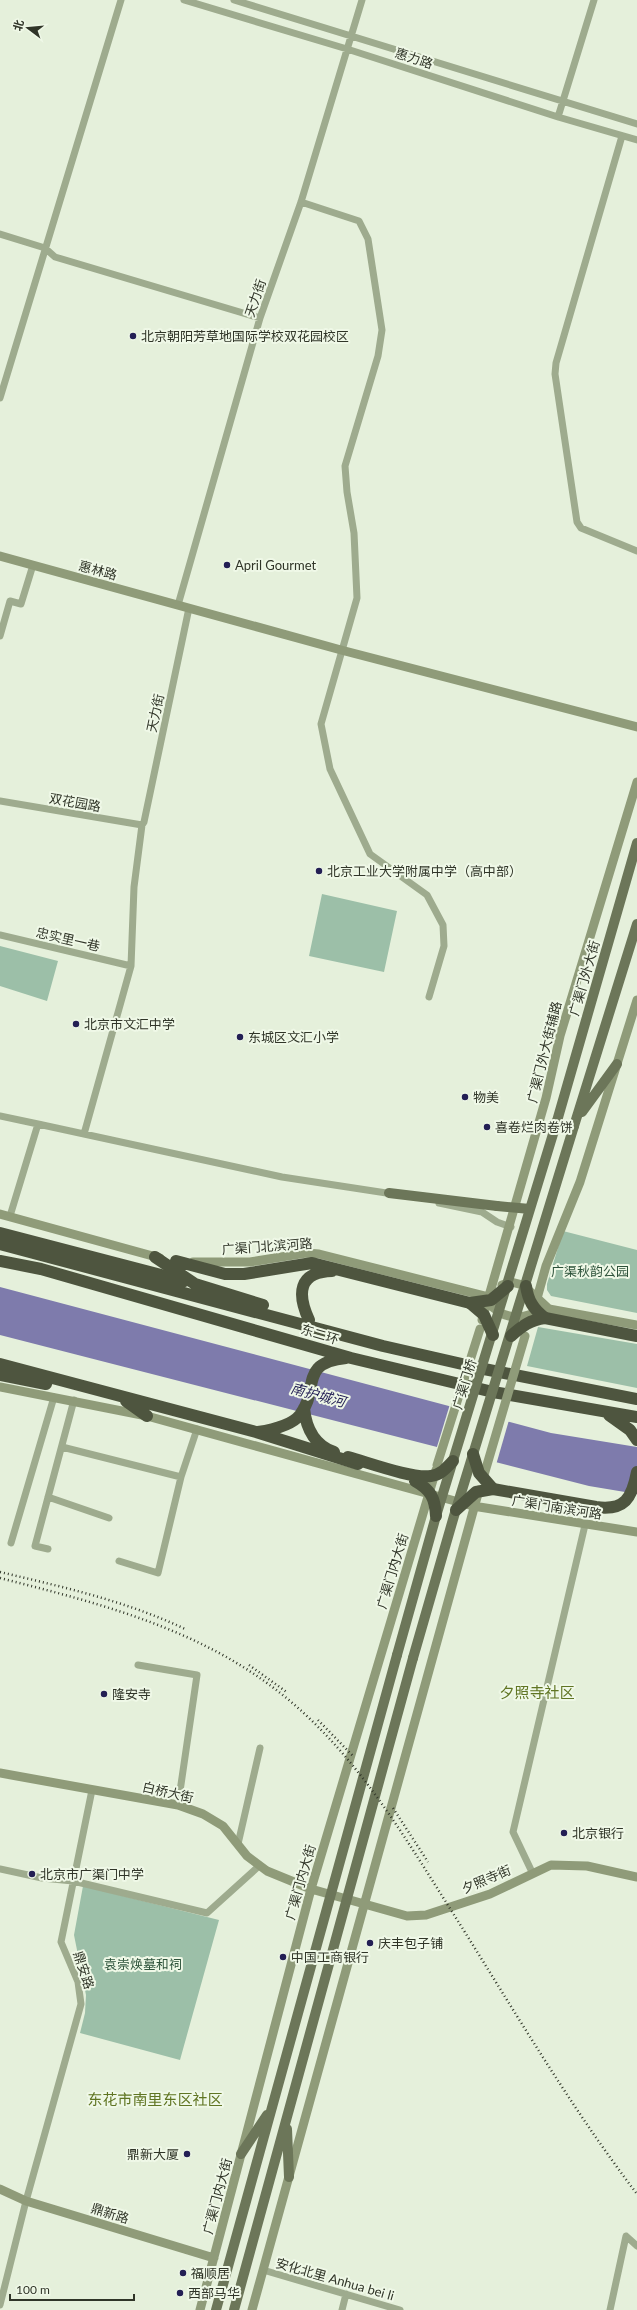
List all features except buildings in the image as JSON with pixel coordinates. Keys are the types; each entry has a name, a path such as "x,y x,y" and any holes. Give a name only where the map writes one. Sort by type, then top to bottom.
{"highway":[{"path":"0,1233 152,1271 309,1320 383,1346"},
{"name":"东二环","path":"0,1244 383,1346 484,1369 634,1398"},
{"path":"155,1257 195,1284"},
{"name":"东二环","path":"0,1261 41,1269 351,1358 493,1392 637,1417"},
{"path":"176,1261 225,1274 271,1271 312,1263 470,1303 491,1300 508,1286"},
{"path":"309,1320 302,1305 301,1294 304,1284 308,1278 324,1271 343,1270"},
{"path":"526,1286 530,1302 537,1312 545,1318"},
{"path":"470,1303 484,1315 492,1334"},
{"path":"510,1336 524,1325 534,1320 545,1318 637,1336"},
{"path":"256,1432 273,1429 299,1416 304,1408 314,1373 324,1363 351,1358"},
{"path":"0,1364 74,1385 256,1432 415,1481 431,1492 435,1501 436,1516"},
{"path":"0,1375 44,1384 74,1385"},
{"path":"118,1396 147,1416"},
{"path":"304,1408 310,1433 328,1450 417,1476 431,1476 443,1472 453,1461"},
{"path":"605,1412 634,1435"},
{"path":"473,1454 479,1473 493,1489"},
{"path":"456,1510 476,1492 493,1489 603,1508 618,1506 626,1501 635,1492 637,1472"}],"main road":[{"name":"广渠门外大街","path":"557,1121 637,843"},
{"path":"234,2310 346,1898 456,1510 637,924"},
{"path":"575,1122 617,1064"},
{"name":"广渠门桥","path":"330,1894 436,1516 508,1286 557,1121"},
{"path":"389,1193 530,1209"},
{"path":"216,2310 330,1894"},
{"path":"241,2154 272,2107"},
{"path":"287,2117 289,2177"}],"street":[{"path":"0,398 121,0"},
{"name":"惠力路","path":"184,0 347,49 558,117 637,140"},
{"name":"惠力路","path":"234,0 352,35 562,102 637,124"},
{"name":"天力街","path":"178,605 260,318 301,202 362,0"},
{"path":"558,117 594,0"},
{"path":"622,136 556,363 556,374 577,522 581,528 602,538 637,551"},
{"path":"301,202 359,221 368,239 382,330 378,356 345,466 347,492 354,533 357,598 321,724 330,769 356,819 370,854 426,895 443,925 444,946 429,997"},
{"path":"0,234 45,248 55,257 260,318"},
{"name":"惠林路","path":"0,556 341,650 637,727"},
{"path":"0,636 10,601 21,604 33,565"},
{"name":"天力街","path":"84,1134 131,966 134,887 143,823 189,608"},
{"name":"广渠门外大街辅路","path":"480,1329 511,1227 546,1098 560,1036 637,782"},
{"name":"双花园路","path":"0,801 143,823"},
{"name":"忠实里一巷","path":"0,935 131,966"},
{"path":"252,2310 473,1506 484,1475 546,1266 580,1182 637,1000"},
{"path":"0,1116 282,1177 389,1193 482,1212 497,1222 511,1227"},
{"path":"10,1216 38,1124"},
{"name":"广渠门北滨河路","path":"0,1214 155,1257 176,1261 229,1263 250,1262 306,1253 319,1254 489,1300"},
{"path":"532,1314 513,1317 495,1311 489,1300 504,1284 511,1282 522,1285 549,1309 637,1325"},
{"name":"广渠门桥","path":"437,1465 480,1329"},
{"path":"0,1387 74,1400 147,1416 428,1493"},
{"path":"11,1543 54,1397"},
{"path":"48,1549 35,1546 74,1400"},
{"path":"120,1562 158,1573 181,1477 197,1429"},
{"path":"62,1446 181,1477"},
{"name":"广渠门内大街","path":"200,2310 311,1889 437,1465"},
{"name":"广渠门南滨河路","path":"428,1493 473,1506 585,1525 637,1532"},
{"path":"48,1497 109,1518"},
{"path":"532,1872 513,1832 585,1525"},
{"path":"138,1665 197,1675 178,1805"},
{"path":"238,1844 260,1748"},
{"name":"白桥大街","path":"0,1773 178,1805 203,1814 223,1826 259,1866 311,1889 346,1898"},
{"name":"鼎安路","path":"0,2305 26,2201 82,2004 76,1976 61,1942 92,1790"},
{"name":"夕照寺街","path":"346,1898 407,1916 426,1916 490,1894 532,1872 550,1865 587,1866 637,1877"},
{"path":"0,1869 42,1878 73,1881 207,1913 259,1866"},
{"name":"鼎新路","path":"0,2189 26,2201 214,2258"},
{"path":"610,2310 626,2236 637,2246"},
{"name":"安化北里 Anhua bei li","path":"263,2270 400,2310"},
{"path":"342,2310 346,2294"}],"green space":[{"path":"322,894 397,911 384,972 309,956"},
{"path":"0,946 58,961 47,1001 0,986"},
{"name":"广渠秋韵公园","path":"563,1231 637,1250 637,1313 551,1296 547,1290 547,1284"},
{"path":"538,1327 637,1344 637,1388 527,1366"},
{"name":"袁崇焕墓和祠","path":"83,1886 219,1920 180,2060 80,2033 85,2013 86,1995 74,1935"}],"water":[{"name":"南护城河","path":"0,1287 551,1433 637,1447 637,1494 589,1486 0,1335"}],"pier":[{"path":"450,1404 509,1420 496,1465 436,1450"}],"railway":[{"path":"0,1572 71,1589 140,1610 185,1629"},
{"path":"0,1578 113,1609 185,1636 219,1653 252,1673 284,1696 309,1718 332,1741 353,1766 391,1817 561,2086 637,2194"},
{"path":"249,1665 288,1693"},
{"path":"318,1720 354,1757"},
{"path":"393,1808 428,1862"}],"place":[{"name":"北京朝阳芳草地国际学校双花园校区","path":"133,336"},
{"name":"April Gourmet","path":"227,565"},
{"name":"北京工业大学附属中学（高中部）","path":"319,871"},
{"name":"北京市文汇中学","path":"76,1024"},
{"name":"东城区文汇小学","path":"240,1037"},
{"name":"物美","path":"465,1097"},
{"name":"喜卷烂肉卷饼","path":"487,1127"},
{"name":"隆安寺","path":"104,1694"},
{"name":"北京银行","path":"564,1833"},
{"name":"北京市广渠门中学","path":"32,1874"},
{"name":"庆丰包子铺","path":"370,1943"},
{"name":"中国工商银行","path":"283,1957"},
{"name":"鼎新大厦","path":"187,2154"},
{"name":"福顺居","path":"183,2273"},
{"name":"西部马华","path":"180,2293"}],"district":[{"name":"夕照寺社区","path":"537,1693"},
{"name":"东花市南里东区社区","path":"155,2100"}]}
